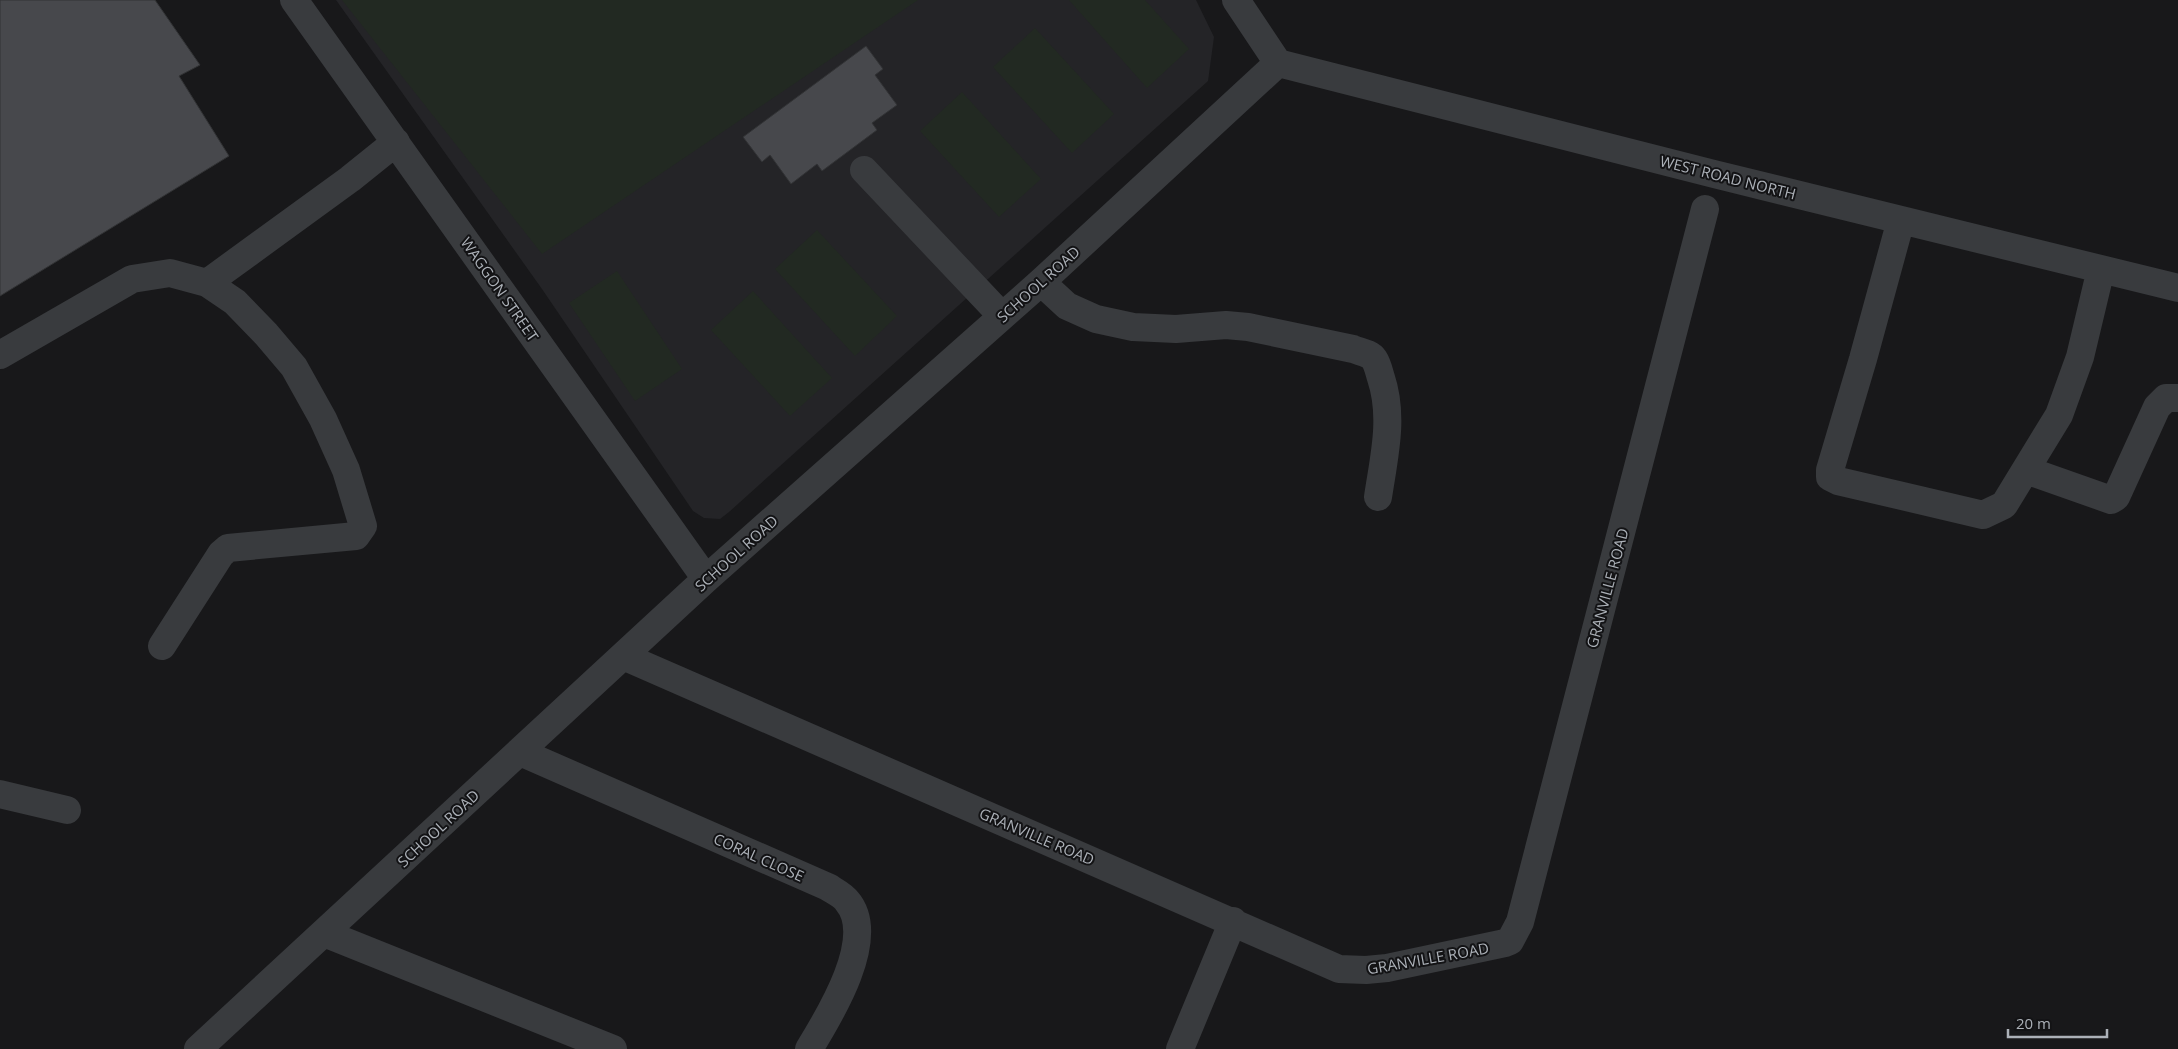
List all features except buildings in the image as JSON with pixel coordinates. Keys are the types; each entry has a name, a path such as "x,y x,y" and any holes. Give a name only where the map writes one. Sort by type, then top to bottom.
{"street":[{"name":"WAGGON STREET","path":"294,0 706,579"},
{"path":"1236,0 1278,63"},
{"name":"WEST ROAD NORTH","path":"1278,63 1714,174 2178,288"},
{"name":"SCHOOL ROAD","path":"198,1049 706,579 1042,282 1278,63"},
{"path":"207,283 350,179 396,142"},
{"path":"864,170 1002,316"},
{"name":"GRANVILLE ROAD","path":"623,656 1233,921 1326,964 1349,970 1387,968 1474,951 1510,941 1520,922 1706,209"},
{"path":"1902,220 1864,359 1830,470 1830,477 1838,481 1983,515 2004,505 2059,415 2080,357 2101,269"},
{"path":"0,355 132,279 170,273 207,283 235,302 294,367 323,419 346,470 363,526 356,536 342,539 228,548 221,554 162,646"},
{"path":"1042,282 1067,306 1105,321 1133,327 1168,329 1226,325 1248,327 1353,349 1368,354 1374,358 1386,391 1389,423 1378,498"},
{"path":"2026,470 2111,500 2116,497 2157,407 2166,398 2178,398"},
{"name":"CORAL CLOSE","path":"520,752 828,887 847,900 855,915 858,930 857,943 848,973 834,1005 810,1049"},
{"path":"0,794 67,810"},
{"path":"1180,1049 1233,921"},
{"path":"324,933 612,1049"}],"shaded area":[{"path":"336,0 1196,0 1214,37 1208,81 720,519 704,518 693,511 542,289"},
{"path":"342,0 918,0 542,254"},
{"path":"1069,0 1145,0 1189,49 1147,88"},
{"path":"1035,28 1114,114 1072,153 993,67"},
{"path":"962,92 1041,179 999,217 920,131"},
{"path":"817,230 897,316 855,356 775,269"},
{"path":"617,271 682,369 635,401 569,303"},
{"path":"753,291 832,378 790,416 711,330"}]}
